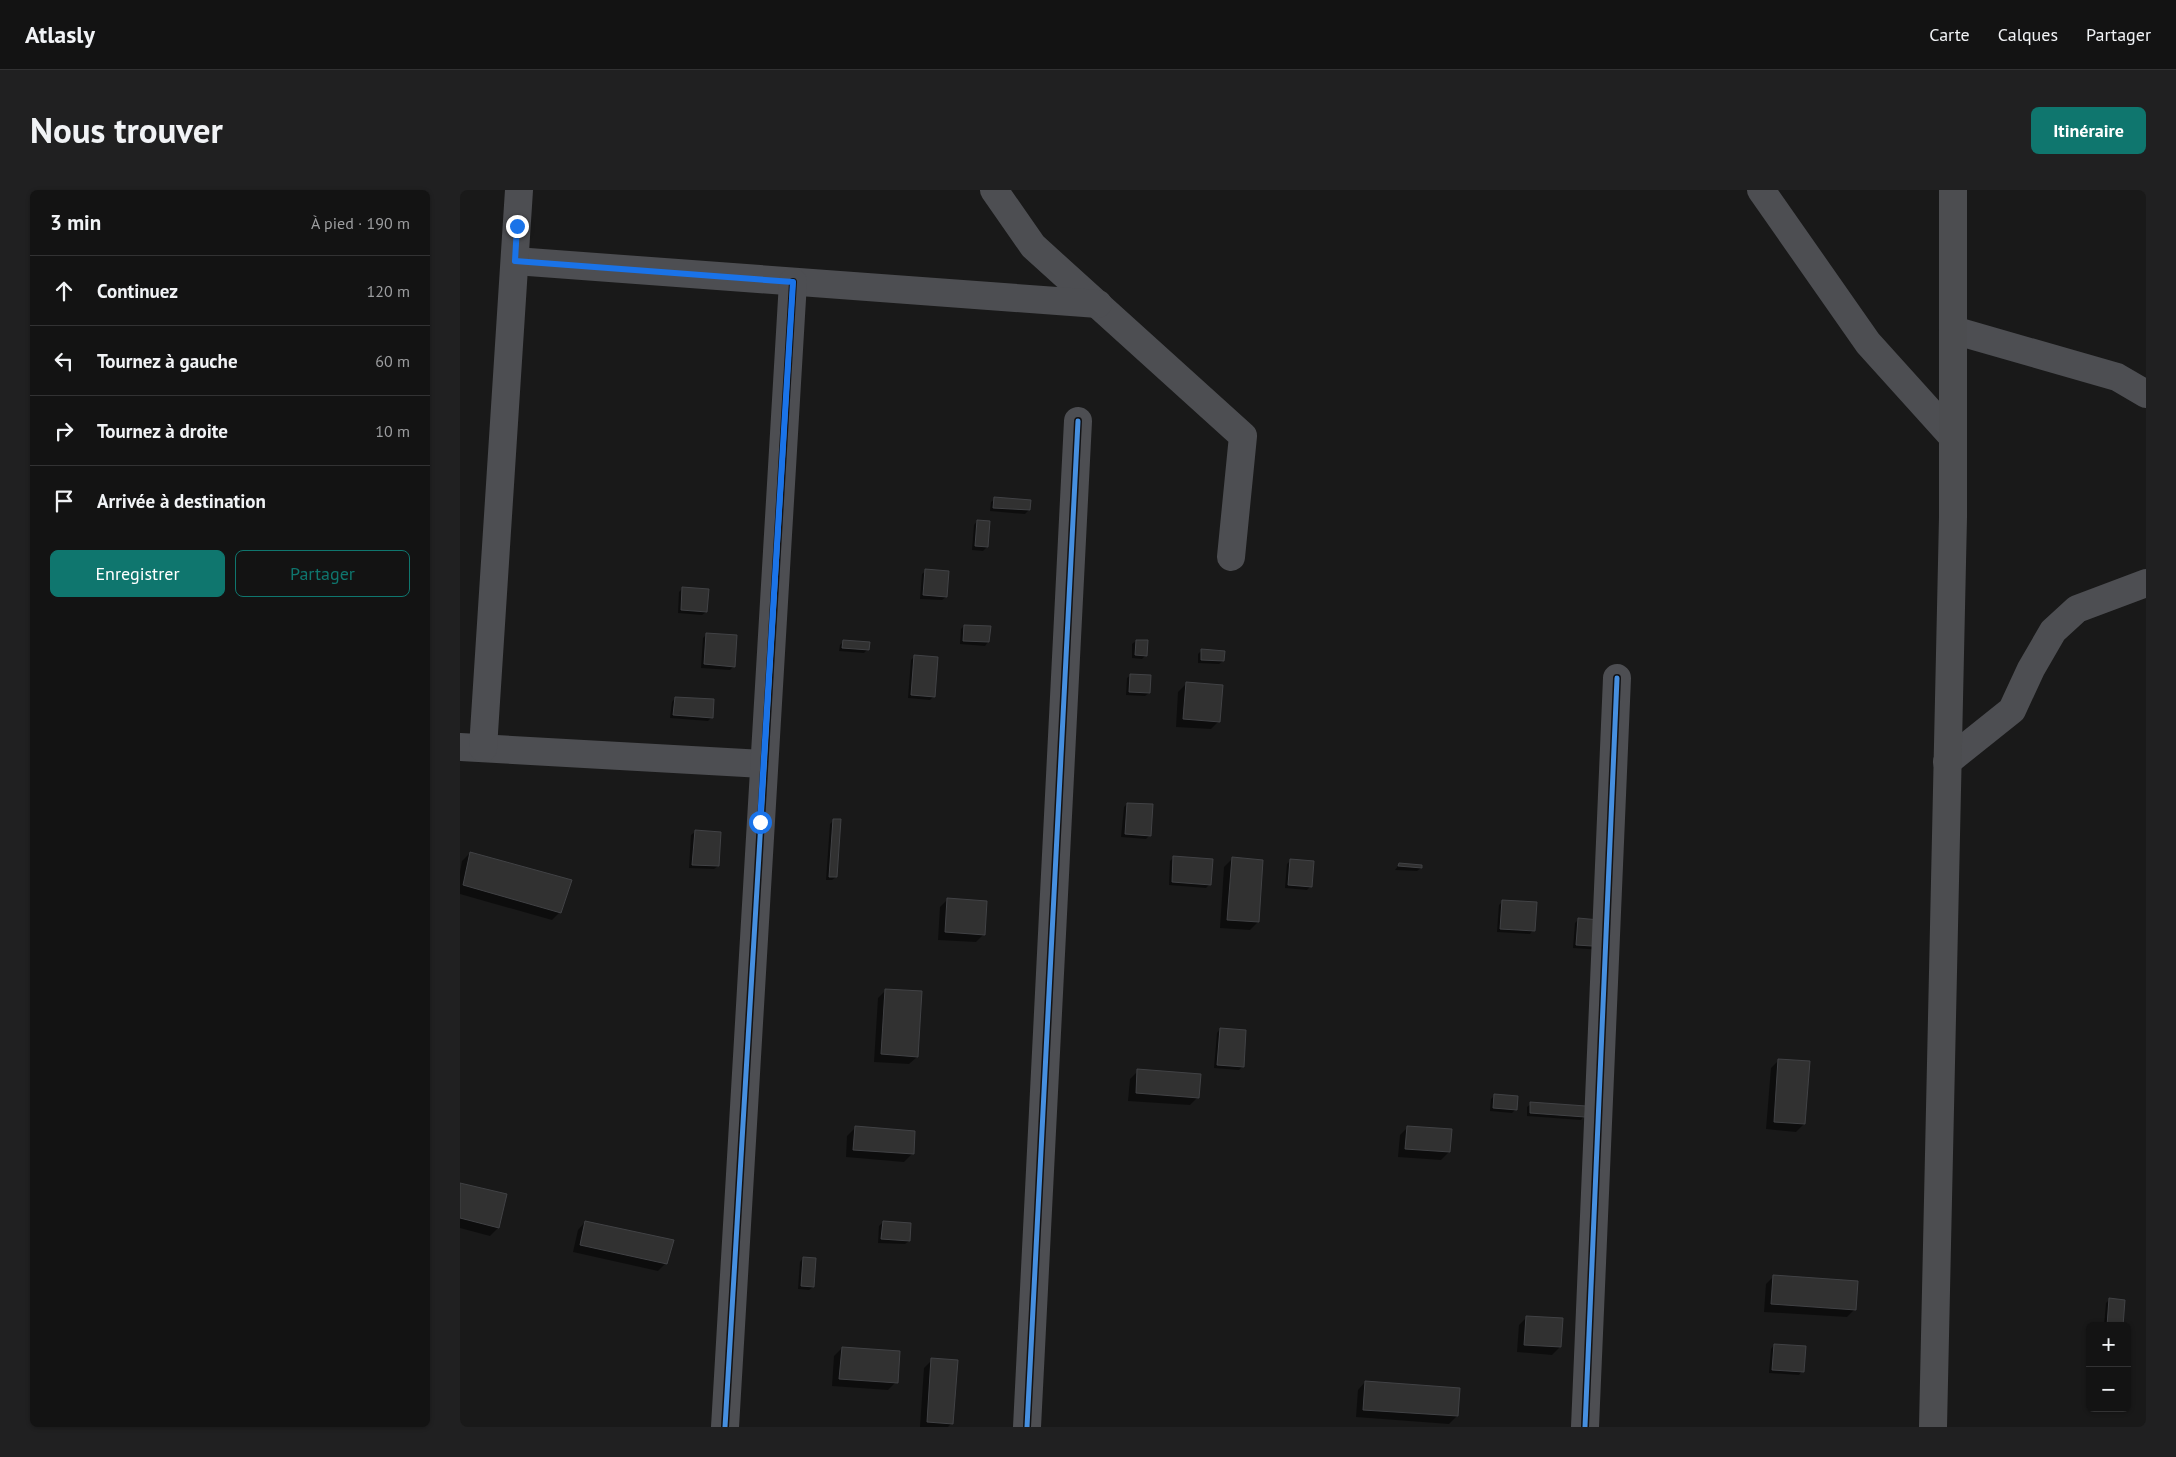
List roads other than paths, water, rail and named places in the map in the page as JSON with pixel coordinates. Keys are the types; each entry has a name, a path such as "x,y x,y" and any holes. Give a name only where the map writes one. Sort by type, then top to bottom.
{"main road":[{"path":"1933,1427 1953,517 1951,435 1953,190"}],"street":[{"path":"519,190 515,261 472,747 763,764"},
{"path":"994,190 1034,246 1243,436 1230,557"},
{"path":"1761,190 1868,343 1951,435"},
{"path":"515,261 1098,304"},
{"path":"725,1427 750,1035 763,764 793,282"},
{"path":"1953,330 2117,378 2146,394"},
{"path":"1027,1427 1078,421"},
{"path":"1947,762 2012,710 2031,669 2053,631 2077,610 2146,583"},
{"path":"1585,1427 1617,678"}]}
